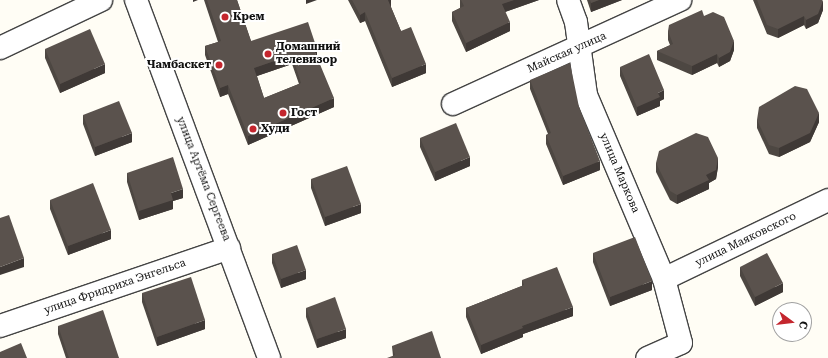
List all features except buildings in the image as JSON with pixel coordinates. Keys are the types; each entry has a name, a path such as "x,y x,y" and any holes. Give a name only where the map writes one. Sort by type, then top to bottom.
{"street":[{"path":"0,48 101,0"},
{"name":"улица Артёма Сергеева","path":"136,0 269,358"},
{"name":"улица Маркова","path":"568,0 576,22 586,95 664,280 681,343 647,358"},
{"name":"Майская улица","path":"453,104 580,48 680,0"},
{"name":"улица Маяковского","path":"664,280 828,200"},
{"name":"улица Фридриха Энгельса","path":"0,326 229,248"}],"place":[{"name":"Крем","path":"225,17"},
{"name":"Домашний телевизор","path":"268,54"},
{"name":"Чамбаскет","path":"219,65"},
{"name":"Гост","path":"283,113"},
{"name":"Худи","path":"253,129"}]}
